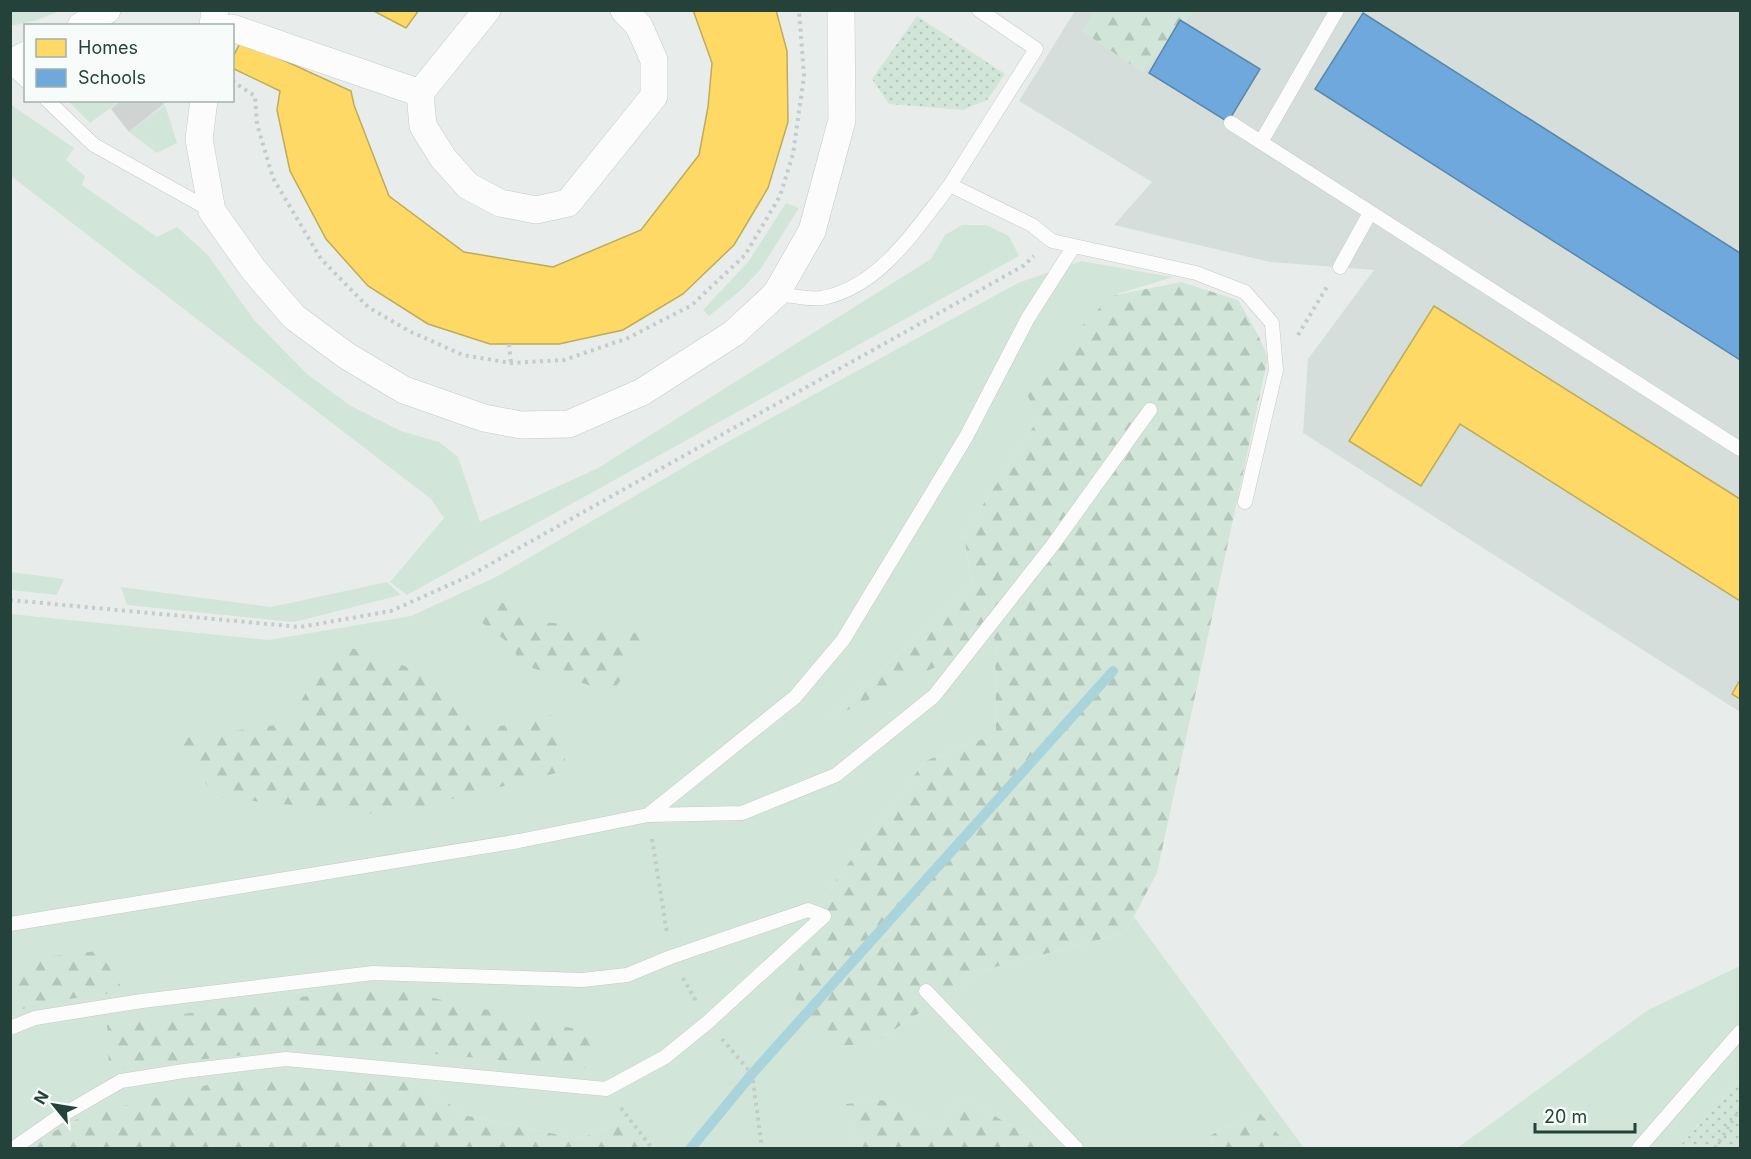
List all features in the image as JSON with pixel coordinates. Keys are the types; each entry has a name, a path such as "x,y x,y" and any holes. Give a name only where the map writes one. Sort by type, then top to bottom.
{"street":[{"path":"84,24 107,10"},
{"path":"487,10 420,93 423,126 443,158 468,186 500,203 536,210 568,203 654,96 654,60 639,26 624,10"},
{"path":"204,102 199,139 212,211 253,268 294,316 346,356 404,390 484,418 521,425 569,424 642,392 734,333 776,294 812,231 842,120 841,10"},
{"path":"234,27 420,93"},
{"path":"10,65 24,56"}],"lane":[{"path":"776,294 820,298 853,288 896,255 950,185 1036,49 979,10"},
{"path":"1261,142 1337,10"},
{"path":"10,65 24,79"},
{"path":"49,102 94,145 212,211"},
{"path":"1231,123 1740,449"},
{"path":"950,185 1032,225 1052,241 1196,273 1245,292 1272,323 1276,370 1245,502"},
{"path":"1340,267 1370,213"},
{"path":"648,815 795,697 843,640 966,437 1028,318 1074,246"},
{"path":"10,924 519,841 648,815 742,813 836,775 934,696 1052,546 1150,410"},
{"path":"10,1028 34,1018 142,1000 373,974 582,980 627,975 671,957 808,910 824,916 708,1022 665,1057 606,1089 286,1059 121,1081 57,1118 14,1149"},
{"path":"926,991 1076,1149"},
{"path":"1639,1149 1740,1032"}],"path":[{"path":"10,600 300,627 391,611 469,576 1023,266 1052,241"},
{"path":"1276,370 1340,267"},
{"path":"509,344 511,363"},
{"path":"648,815 671,957 708,1022 752,1074 762,1149"},
{"path":"606,1089 652,1149"},
{"path":"1715,1149 1740,1109"}],"shaded area":[{"path":"1075,11 1740,11 1740,712 1303,433 1308,359 1374,270 1270,262 1114,225 1152,182 1019,101"}],"green space":[{"path":"18,10 61,11 11,26 11,13"},
{"path":"1095,11 1194,11 1142,72 1082,31"},
{"path":"917,16 1005,74 987,100 963,110 889,104 872,79"},
{"path":"69,102 119,102 90,123"},
{"path":"10,104 74,148 66,160 85,176 82,185 157,237 177,227 207,254 254,320 307,374 351,406 401,431 439,442 458,457 480,522 598,468 931,259 945,235 962,225 986,225 1009,236 1019,256 407,595 390,582 444,518 431,499 11,176"},
{"path":"165,105 177,143 157,153 129,132"},
{"path":"786,203 799,208 760,270 740,291 709,316 703,310 748,262"},
{"path":"1081,261 1173,277 1111,296 1039,418 964,534 972,587 829,718 995,637 996,734 925,761 824,896 871,1045 984,970 1125,933 1134,917 1304,1148 1290,1148 1259,1112 1211,1135 1214,1148 1049,1148 964,1098 936,1127 882,1100 847,1104 855,1137 864,1148 656,1148 623,1121 579,1139 468,1116 410,1079 23,1148 11,1148 10,614 269,640 411,616 496,577 722,445 1018,283"},
{"path":"1181,282 1238,300 1268,357 1157,873 1125,933 984,970 871,1045 833,1045 808,1023 791,990 824,896 925,761 996,734 995,638 827,720 972,587 964,534 1039,418 1023,387 1111,296"},
{"path":"11,572 64,579 57,595 11,590"},
{"path":"387,582 401,595 294,622 127,605 121,587 271,607"},
{"path":"492,597 536,621 654,635 612,692 519,664 514,647 473,616"},
{"path":"334,642 443,679 472,732 552,715 568,770 387,815 217,797 171,740 289,723"},
{"path":"99,951 124,991 35,1004 11,1014 11,960"},
{"path":"1740,966 1740,1080 1678,1148 1457,1148 1648,1010"},
{"path":"378,986 599,1034 585,1068 340,1045 109,1069 107,1025"},
{"path":"231,1079 410,1079 468,1116 579,1139 623,1121 656,1148 23,1148 83,1116"},
{"path":"1740,1080 1740,1148 1678,1148"},
{"path":"964,1098 1049,1148 864,1148 855,1137 846,1104 882,1100 936,1127"},
{"path":"1259,1112 1290,1148 1214,1148 1211,1135"}],"building: Homes":[{"path":"372,10 419,10 406,28"},
{"path":"693,10 776,10 787,51 788,122 768,188 734,245 683,294 623,330 559,344 490,344 428,324 368,286 326,239 290,171 277,110 280,91 234,69 234,55 241,41 351,91 354,105 389,196 464,252 553,267 641,230 699,155 708,107 712,63"},
{"path":"1434,306 1740,499 1740,601 1460,424 1421,486 1349,441"},
{"path":"1740,680 1740,699 1732,694"}],"building: Schools":[{"path":"1363,13 1740,253 1740,360 1315,89"},
{"path":"1180,20 1260,69 1228,122 1149,73"}],"building: Other":[{"path":"120,102 162,102 163,104 129,131 112,109"}],"waterway":[{"path":"691,1148 752,1074 1113,671"}]}
